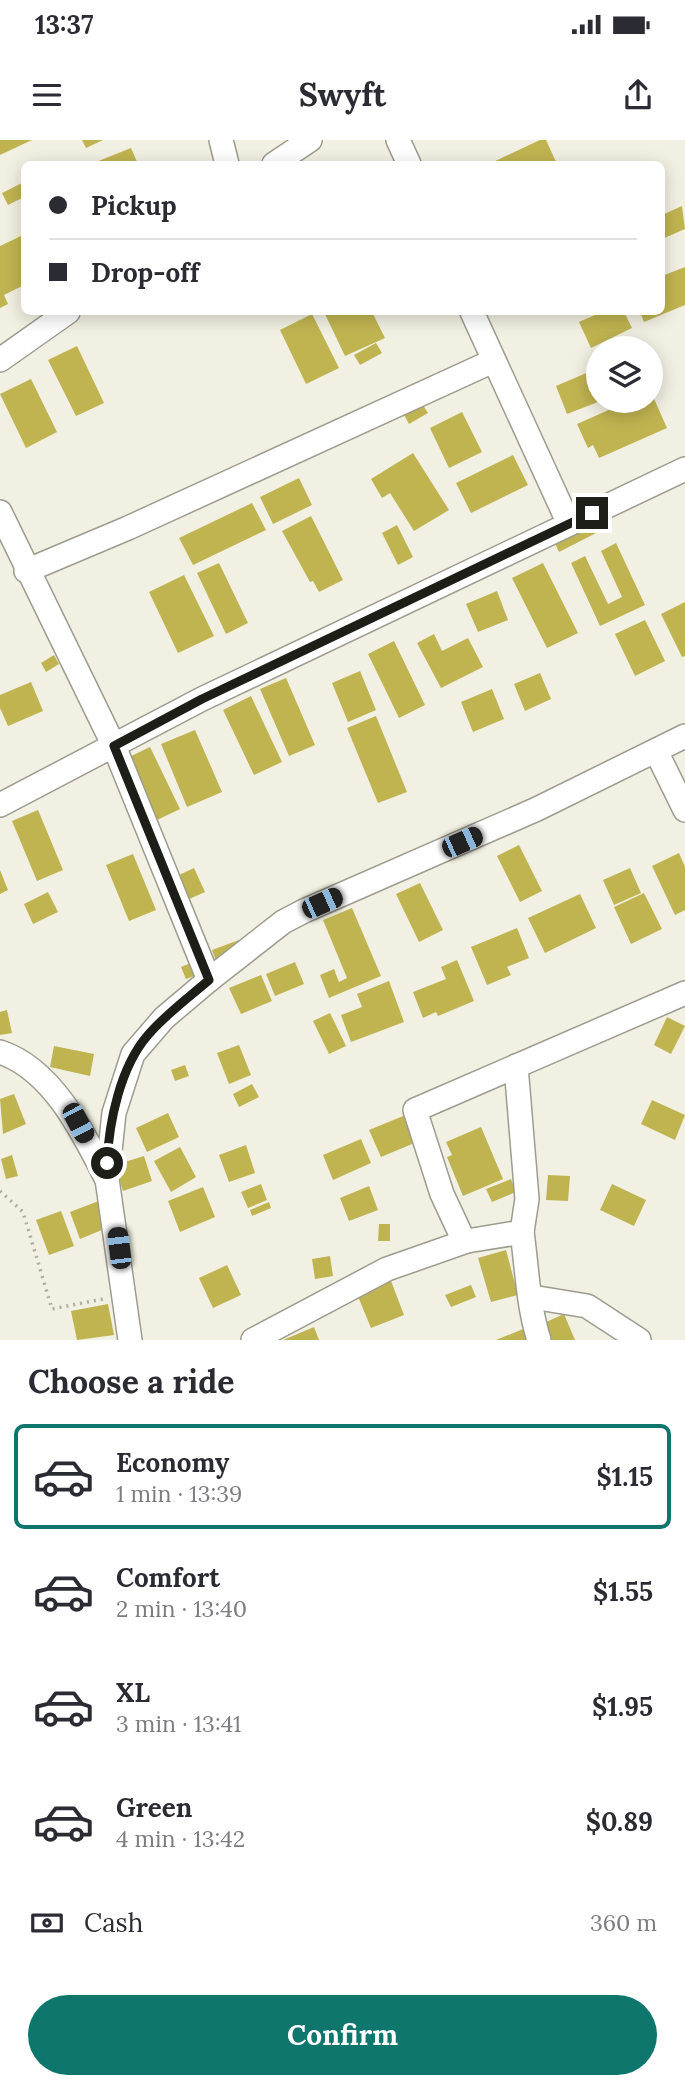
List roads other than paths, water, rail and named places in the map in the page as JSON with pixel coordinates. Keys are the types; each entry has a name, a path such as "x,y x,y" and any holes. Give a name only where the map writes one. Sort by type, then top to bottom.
{"street":[{"path":"221,140 226,161"},
{"path":"278,161 310,140"},
{"path":"398,140 408,161"},
{"path":"0,359 64,315"},
{"path":"473,315 569,524"},
{"path":"26,571 128,528 493,360"},
{"path":"0,804 202,699 685,470"},
{"path":"0,512 26,571 114,746 209,980"},
{"path":"130,1340 107,1179 114,1113 133,1054 164,1018 284,922 304,911 537,809 685,736"},
{"path":"656,751 685,810"},
{"path":"467,1241 455,1226 442,1194 415,1110 685,993"},
{"path":"0,1052 17,1059 57,1098 78,1123 107,1179"},
{"path":"516,1066 527,1199 522,1232 532,1297 530,1312 539,1340"},
{"path":"253,1340 387,1269 467,1241 522,1232"},
{"path":"532,1297 587,1306 639,1340"}]}
